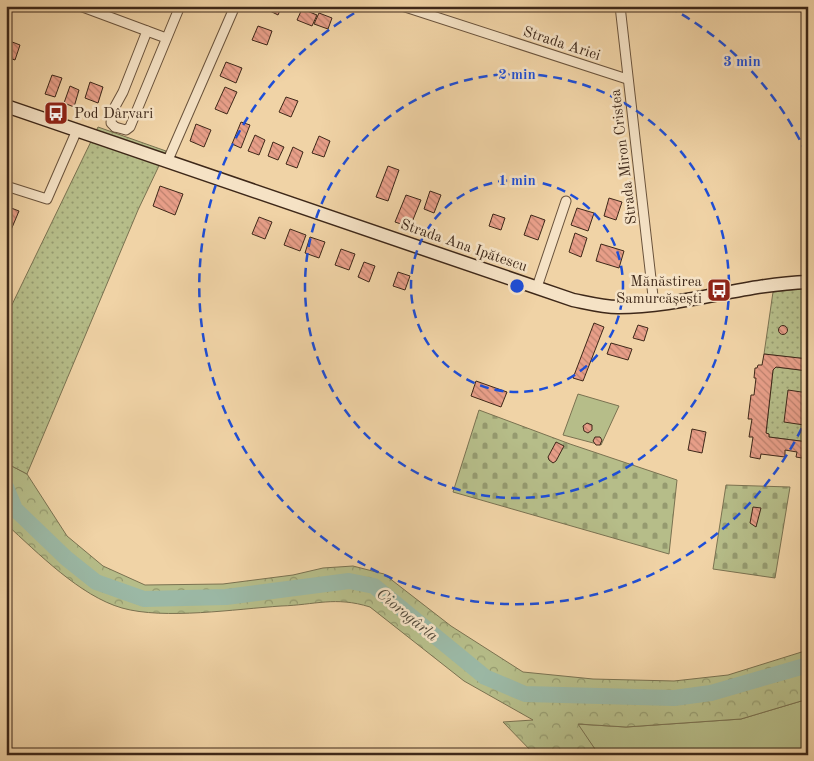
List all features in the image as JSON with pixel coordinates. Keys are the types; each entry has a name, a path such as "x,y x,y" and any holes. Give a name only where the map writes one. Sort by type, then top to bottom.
{"main road":[{"name":"Strada Ana Ipătescu","path":"6,106 573,300 602,306 654,305 737,289 808,282"}],"street":[{"path":"80,6 166,38"},
{"path":"147,31 126,85 112,112 110,124 126,130 130,127 180,6"},
{"path":"168,160 235,6"},
{"name":"Strada Ariei","path":"402,6 627,79"},
{"name":"Strada Miron Cristea","path":"620,6 654,305"},
{"path":"114,142 115,127"},
{"path":"6,186 47,199 76,130"},
{"path":"537,288 566,202"}],"green space":[{"path":"98,127 166,151 138,210 27,474 6,463 6,317"},
{"path":"808,288 808,359 764,354 773,292"},
{"path":"776,367 808,371 808,442 769,437 769,434 766,433 773,370"},
{"path":"578,394 619,406 601,445 563,435"},
{"path":"479,410 570,444 677,480 669,554 453,492"},
{"path":"6,463 27,474 67,536 103,566 145,585 223,584 293,575 323,568 353,566 384,574 451,626 523,672 593,679 674,681 728,675 808,650 808,699 741,719 626,727 578,724 599,755 535,755 503,722 533,720 464,681 370,607 346,602 325,602 200,613 158,613 122,608 91,594 60,572 6,524"},
{"path":"726,485 790,487 775,578 713,569"},
{"path":"808,699 808,755 599,755 577,724 626,727 741,719"}],"building":[{"path":"267,6 282,6 278,15 266,9"},
{"path":"302,9 317,15 312,26 297,20"},
{"path":"319,13 332,18 328,29 314,24"},
{"path":"258,26 272,31 267,45 252,40"},
{"path":"7,40 20,45 15,60 6,57"},
{"path":"226,62 242,68 236,83 220,76"},
{"path":"52,75 62,78 55,97 45,94"},
{"path":"90,82 103,87 98,103 85,98"},
{"path":"70,86 79,90 74,107 64,103"},
{"path":"225,87 237,92 227,114 215,109"},
{"path":"286,97 298,101 291,117 279,112"},
{"path":"241,122 250,125 241,148 232,144"},
{"path":"196,124 211,130 204,147 190,141"},
{"path":"255,135 265,140 259,155 248,151"},
{"path":"319,136 330,141 324,157 312,153"},
{"path":"273,142 284,147 278,160 268,156"},
{"path":"293,147 303,152 297,168 286,164"},
{"path":"388,166 399,170 388,201 376,197"},
{"path":"160,186 183,194 175,215 153,206"},
{"path":"430,191 441,195 434,213 424,209"},
{"path":"406,195 421,200 410,227 395,222"},
{"path":"609,198 622,202 616,220 604,216"},
{"path":"6,206 19,211 11,230 6,228"},
{"path":"577,208 594,213 588,231 571,225"},
{"path":"493,214 505,218 501,230 489,226"},
{"path":"531,215 545,220 538,240 524,235"},
{"path":"259,217 272,222 265,239 252,234"},
{"path":"290,229 306,235 300,251 284,245"},
{"path":"575,233 587,238 581,257 569,252"},
{"path":"310,237 325,242 319,258 305,253"},
{"path":"601,244 624,251 619,268 596,261"},
{"path":"341,249 355,254 349,270 335,265"},
{"path":"364,262 375,266 369,282 358,277"},
{"path":"398,272 410,276 405,290 393,286"},
{"path":"594,323 604,327 583,381 573,378"},
{"path":"638,325 648,328 644,341 633,338"},
{"path":"783,326 787,330 783,334 779,330"},
{"path":"611,343 632,349 628,360 607,354"},
{"path":"764,354 808,359 808,371 776,367 773,370 766,433 769,434 769,437 808,442 808,459 796,457 797,452 785,450 785,457 761,454 760,459 750,457 753,437 749,437 752,419 748,419 751,395 754,395 755,368 758,365 762,365"},
{"path":"476,381 507,392 501,407 471,396"},
{"path":"788,390 808,393 804,425 784,422"},
{"path":"587,423 592,425 592,430 588,433 584,431 583,426"},
{"path":"692,429 706,432 702,453 688,450"},
{"path":"595,437 600,437 602,440 600,445 596,445 593,441"},
{"path":"556,442 564,446 553,463 548,457"},
{"path":"753,507 761,508 756,527 750,523"}],"waterway":[{"name":"Ciorogârla","path":"6,487 15,509 66,558 96,582 144,599 226,597 349,581 374,586 485,677 525,694 674,698 711,693 808,665"}],"place":[{"name":"Pod Dârvari","path":"56,113"},
{"name":"Mănăstirea Samurcășești","path":"719,290"}]}
